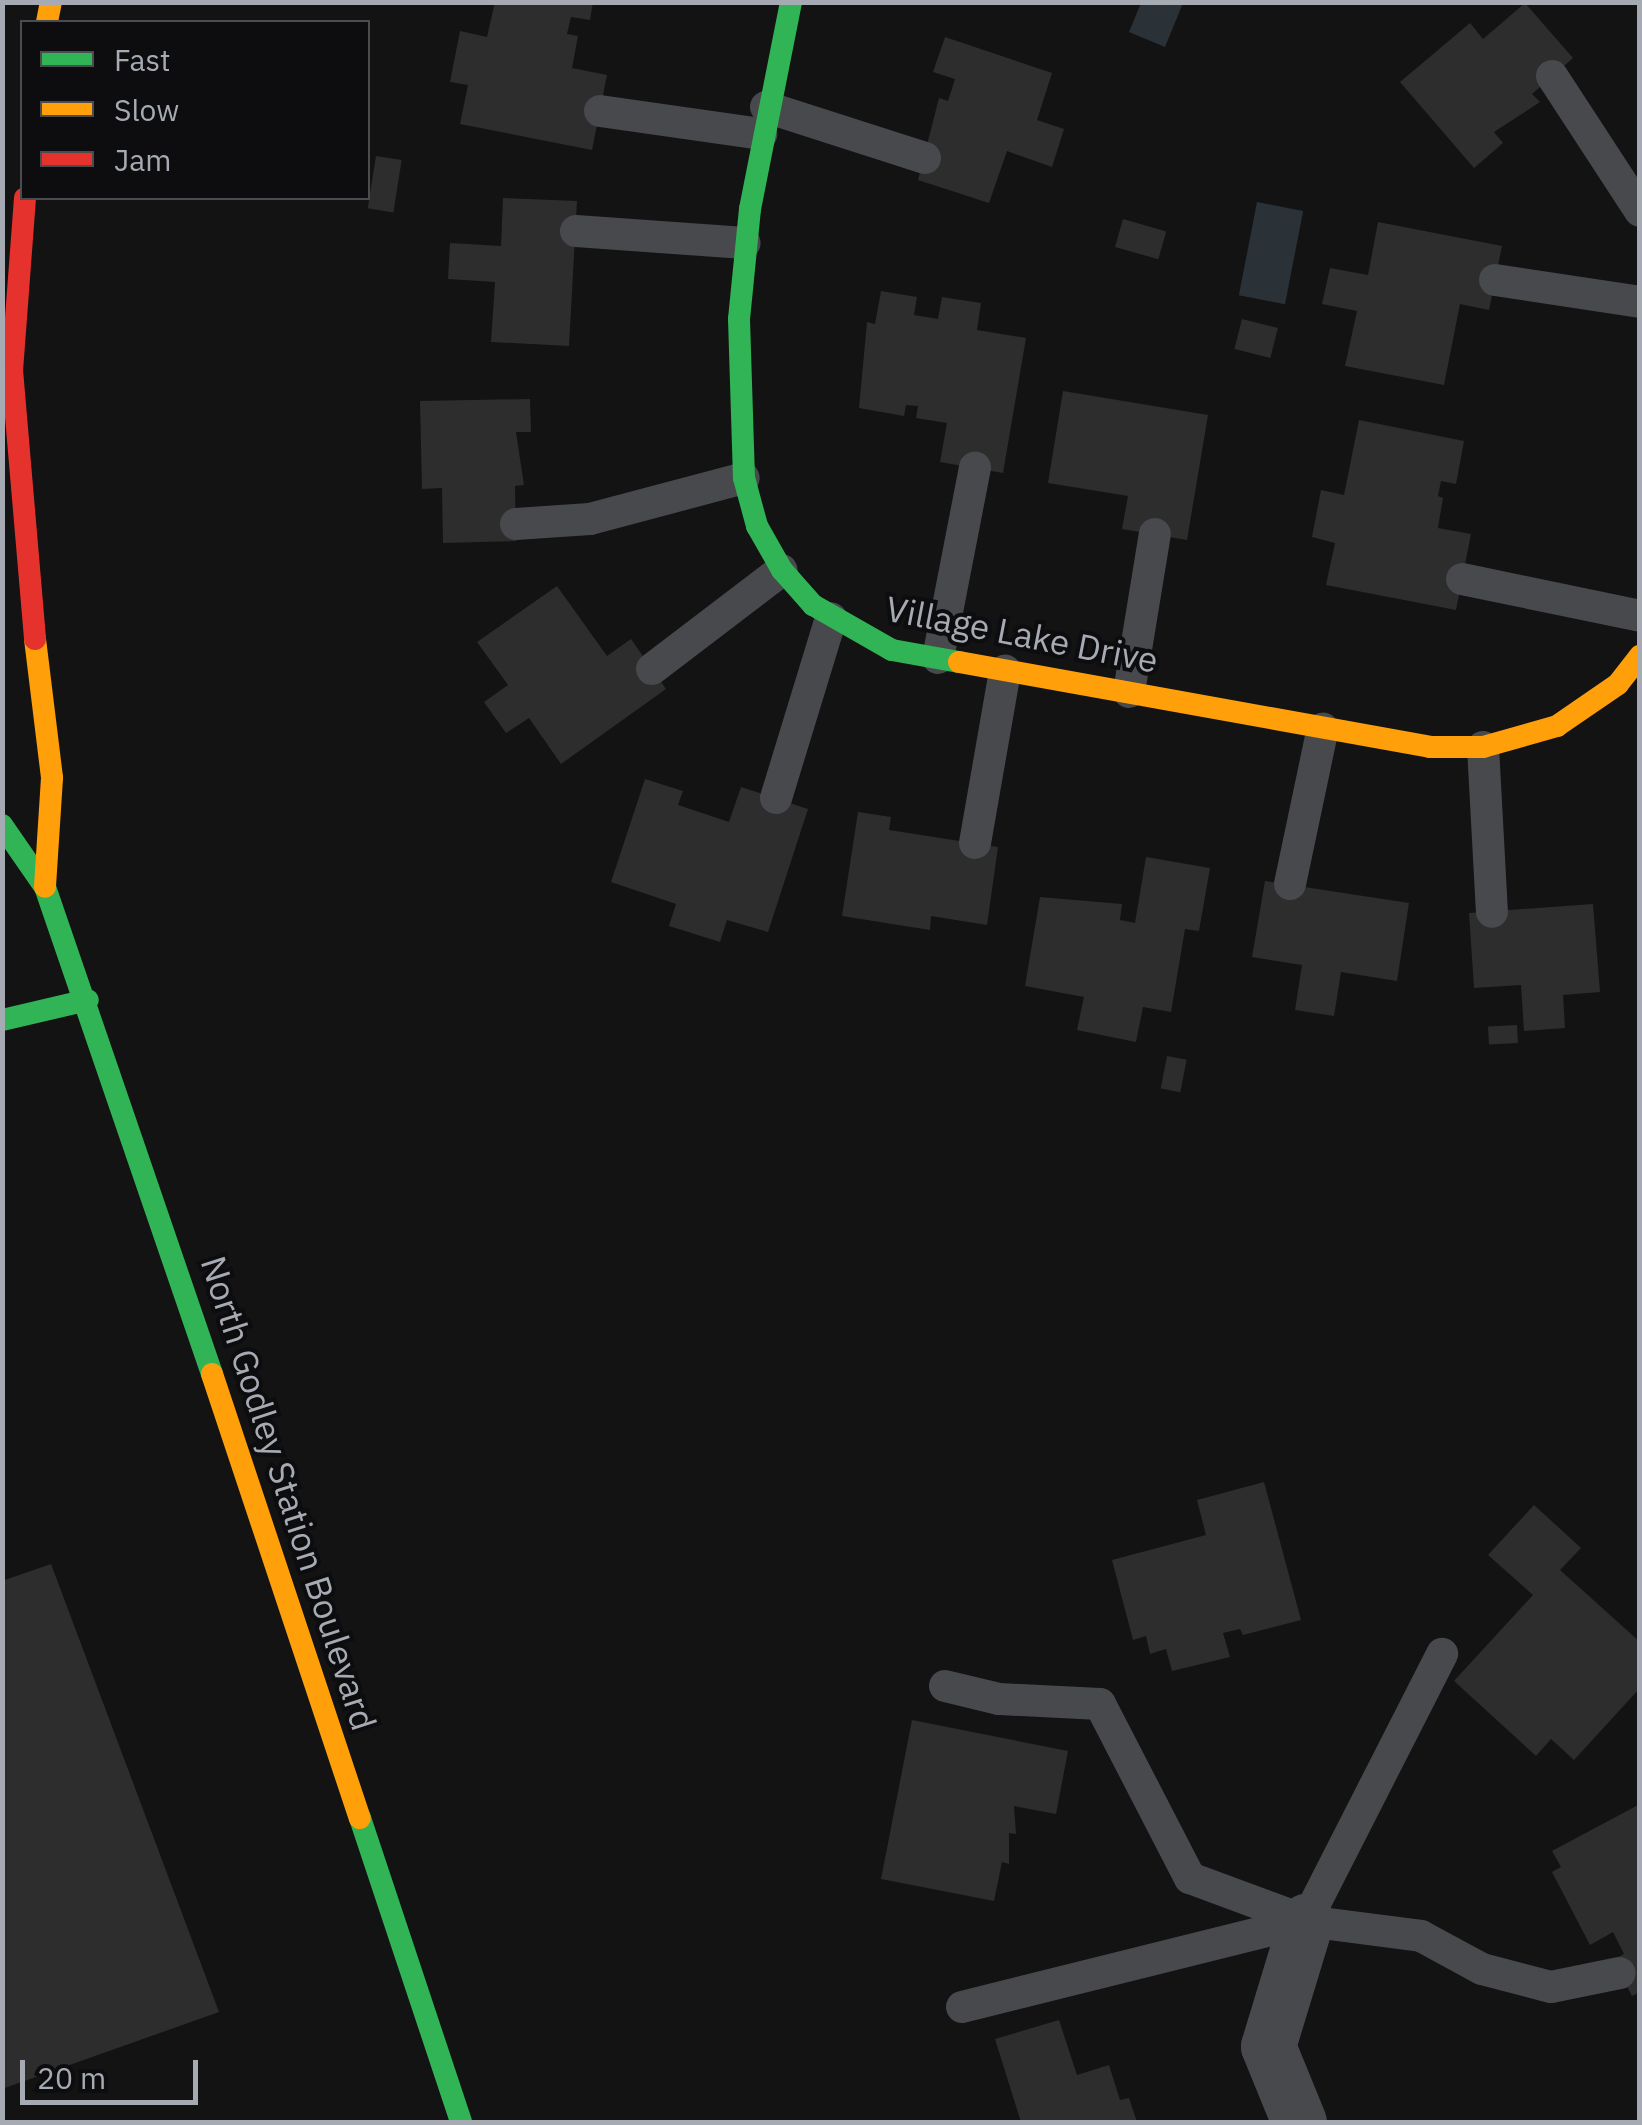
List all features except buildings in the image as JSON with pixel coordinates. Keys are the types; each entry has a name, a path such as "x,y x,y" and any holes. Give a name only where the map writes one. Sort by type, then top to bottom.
{"street":[{"name":"Village Lake Drive","path":"791,2 763,121 746,243 738,372 744,478 757,526 782,570 831,618 892,650 1430,748 1483,747 1535,735 1579,714 1618,684 1640,656"},
{"name":"North Godley Station Boulevard","path":"24,200 12,370 24,552 52,778 45,888"},
{"name":"North Godley Station Boulevard","path":"2,824 45,888 88,1000 461,2122"},
{"path":"16,894 45,888"},
{"path":"2,1020 88,1000"},
{"path":"1299,2122 1268,2046 1306,1922"}],"lane":[{"path":"1552,76 1640,211"},
{"path":"600,111 763,121 925,158"},
{"path":"576,231 746,243"},
{"path":"1495,280 1640,302"},
{"path":"938,658 976,468"},
{"path":"516,524 590,519 744,478"},
{"path":"1128,692 1155,534"},
{"path":"652,669 782,570"},
{"path":"1462,579 1640,616"},
{"path":"776,798 831,618"},
{"path":"974,843 1005,670"},
{"path":"1290,884 1323,728"},
{"path":"1483,747 1492,912"},
{"path":"962,2007 1306,1922 1442,1654"},
{"path":"946,1686 999,1699 1100,1704 1190,1878 1306,1922 1422,1936 1482,1968 1551,1987 1620,1974"}],"shaded area":[{"path":"1141,3 1183,3 1165,47 1129,32"},
{"path":"1257,202 1303,211 1285,304 1239,295"}],"traffic: fast":[{"path":"791,2 750,209 739,319 744,478 757,526 782,570 813,605 892,650 959,662"},
{"path":"2,825 45,887 212,1374"},
{"path":"2,1020 88,1000"},
{"path":"360,1818 461,2122"}],"traffic: slow":[{"path":"47,20 51,2"},
{"path":"35,639 52,778 45,887"},
{"path":"959,662 1430,747 1483,747 1557,726 1618,684 1640,656"},
{"path":"212,1374 360,1818"}],"traffic: jam":[{"path":"25,200 12,370 35,639"}]}
